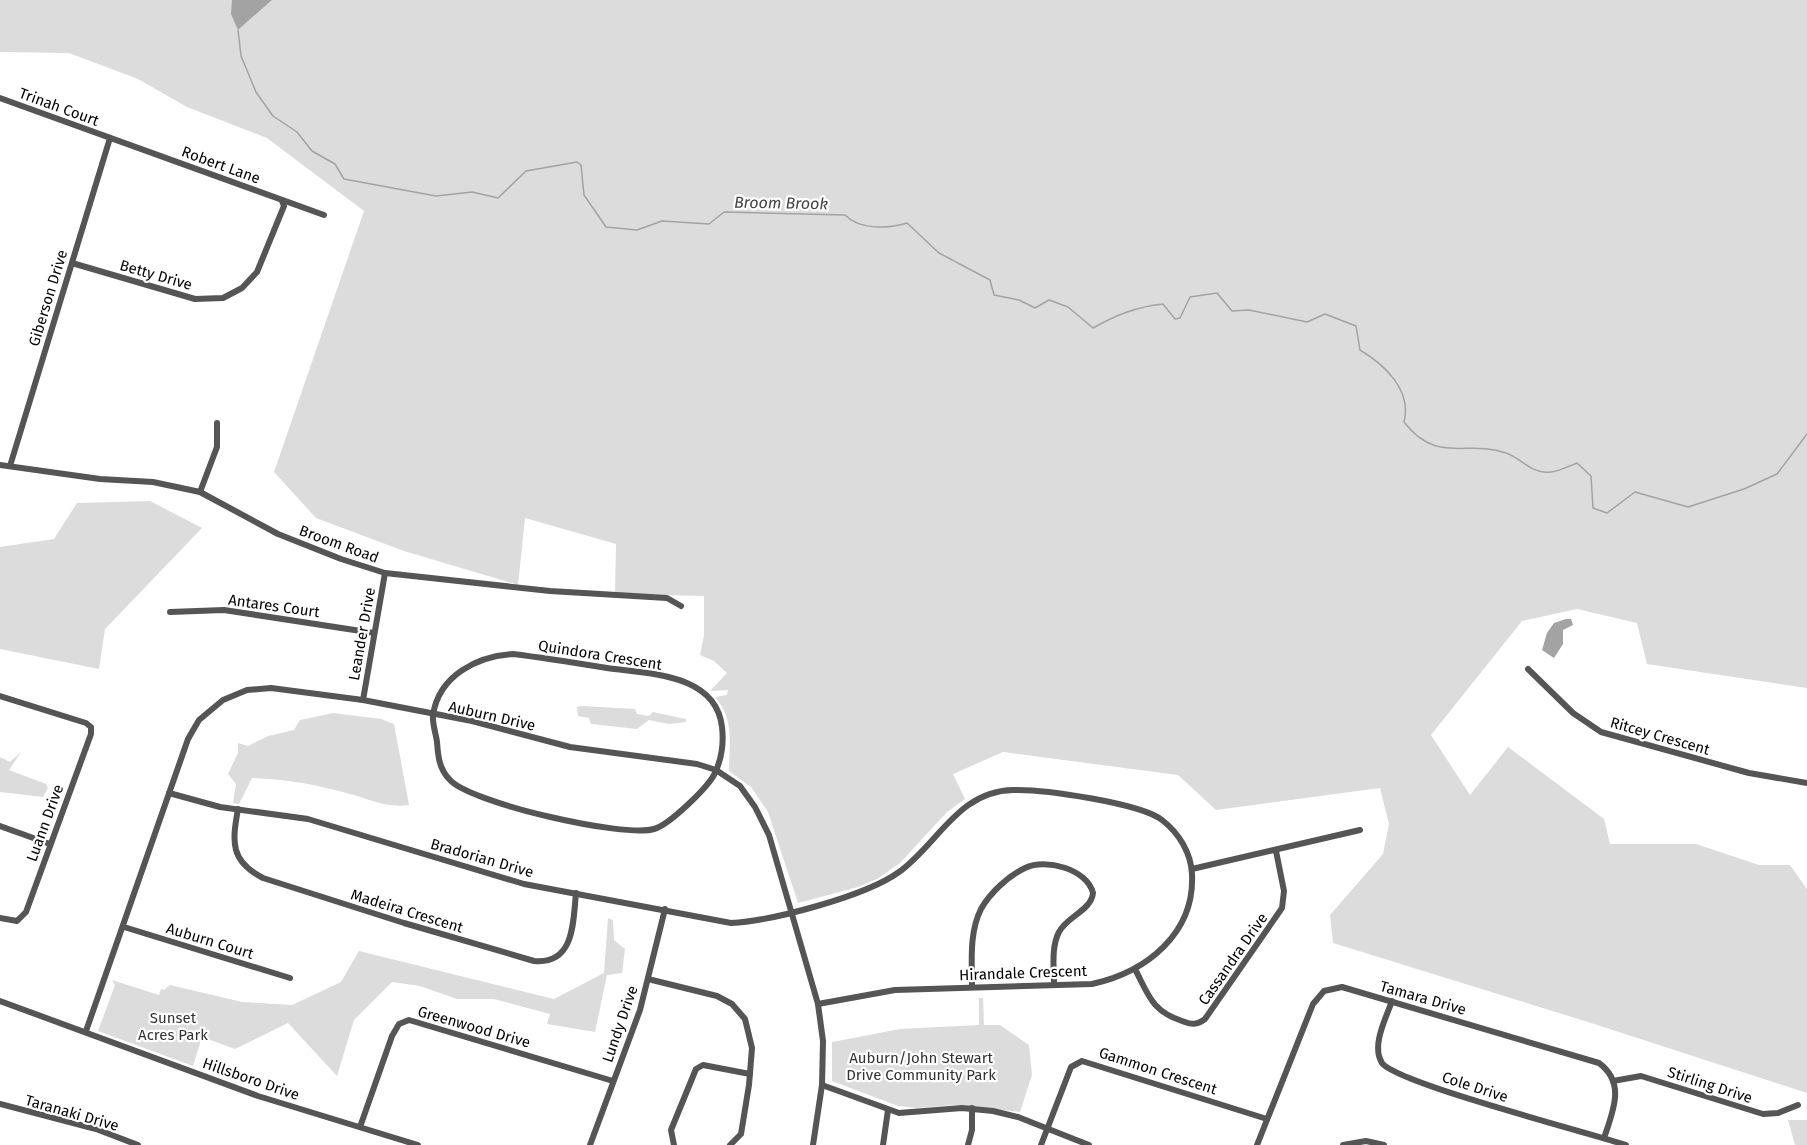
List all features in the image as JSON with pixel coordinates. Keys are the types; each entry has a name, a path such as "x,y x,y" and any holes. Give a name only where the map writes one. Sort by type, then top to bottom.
{"street":[{"name":"Trinah Court","path":"0,98 110,138"},
{"name":"Robert Lane","path":"110,138 324,215"},
{"name":"Giberson Drive","path":"10,466 110,138"},
{"name":"Betty Drive","path":"72,263 195,299 223,298 242,288 257,272 284,207 282,201"},
{"path":"200,492 217,447 217,423"},
{"name":"Broom Road","path":"0,465 100,479 164,484 200,492 278,534 341,559 385,573 550,591 667,598 681,606"},
{"name":"Leander Drive","path":"363,700 385,573"},
{"name":"Antares Court","path":"170,612 233,611 374,633"},
{"name":"Quindora Crescent","path":"433,715 446,688 458,673 473,662 498,655 536,657 679,679 704,692 718,710 723,747 716,770"},
{"name":"Ritcey Crescent","path":"1528,669 1572,713 1600,732 1749,773 1807,783"},
{"name":"Auburn Drive","path":"86,1031 169,793 194,728 208,711 231,696 252,689 271,688 363,700 472,721 570,747 697,764 716,770 740,786 765,825 818,1004 823,1041 822,1085 813,1145"},
{"name":"Luann Drive","path":"0,696 86,723 91,727 90,739 26,912 20,920 14,922 0,918"},
{"path":"433,715 440,764 453,783 468,791 554,819 610,828 654,829 667,823 710,782 716,770"},
{"name":"Hirandale Crescent","path":"791,911 867,890 883,882 913,860 966,804 989,794 1012,789 1091,799 1146,810 1175,832 1188,854 1192,868 1193,893 1184,920 1170,941 1135,969 1092,984 895,990 818,1004"},
{"name":"Bradorian Drive","path":"169,793 199,802 308,819 524,884 731,923 760,920 791,911"},
{"name":"Madeira Crescent","path":"238,809 234,837 237,854 250,870 263,878 534,961 548,961 568,946 572,939 576,893"},
{"path":"0,826 50,844"},
{"path":"1192,868 1276,851 1360,830"},
{"name":"Cassandra Drive","path":"1135,969 1148,995 1161,1012 1190,1024 1205,1019 1282,908 1284,891 1276,851"},
{"path":"972,987 972,944 980,912 991,896 1017,872 1039,865 1074,872 1085,879 1092,890 1089,904 1066,922 1057,935 1054,951 1054,985"},
{"name":"Lundy Drive","path":"590,1145 648,980 665,909"},
{"name":"Auburn Court","path":"124,927 290,978"},
{"path":"648,980 717,996 732,1004 746,1019 752,1048 750,1074 741,1134 730,1145"},
{"name":"Tamara Drive","path":"1257,1145 1311,1009 1320,994 1330,988 1342,987 1584,1057 1605,1067 1613,1081"},
{"name":"Hillsboro Drive","path":"0,1001 258,1096 360,1127"},
{"name":"Cole Drive","path":"1392,1001 1378,1046 1383,1063 1391,1071 1473,1100 1626,1145"},
{"name":"Greenwood Drive","path":"360,1127 392,1036 399,1024 409,1020 613,1081"},
{"name":"Gammon Crescent","path":"1041,1145 1071,1067 1082,1061 1267,1119"},
{"path":"674,1145 670,1132 696,1068 703,1065 750,1074"},
{"name":"Stirling Drive","path":"1613,1081 1641,1076 1763,1114 1778,1113 1798,1105"},
{"path":"1604,1138 1616,1100 1613,1081"},
{"path":"822,1085 888,1110 920,1113 972,1108 1006,1114 1089,1145"},
{"name":"Taranaki Drive","path":"0,1104 96,1129 138,1145"},
{"path":"968,1145 972,1131 972,1108"},
{"path":"883,1145 888,1110"},
{"path":"360,1127 418,1145"},
{"path":"1343,1145 1366,1141 1384,1145"}],"green space":[{"path":"0,0 234,0 238,30 272,0 1807,0 1807,688 1647,664 1637,623 1577,609 1522,621 1431,735 1470,795 1508,747 1604,819 1610,844 1696,844 1759,865 1790,865 1807,889 1807,1093 1333,943 1330,915 1383,854 1389,824 1380,788 1216,810 1178,775 1003,752 953,774 965,799 947,812 900,863 877,879 858,887 798,903 768,812 751,787 729,771 730,732 726,715 715,697 727,695 728,690 710,691 727,673 714,661 700,655 704,635 704,596 615,594 616,544 525,518 518,585 404,551 316,518 274,472 364,211 267,138 187,107 138,79 69,53 0,52"},
{"path":"150,501 202,528 105,629 99,669 0,649 0,547 54,539 77,503"},
{"path":"577,707 635,709 637,714 649,716 653,712 686,719 686,722 669,724 649,720 637,729 591,724 589,718 578,716"},
{"path":"333,713 381,719 394,724 409,805 386,804 301,783 252,778 239,804 233,803 236,784 228,774 238,753 238,743 248,746 268,736 294,730 300,720"},
{"path":"21,752 9,770 46,784 48,788 43,797 0,792 0,757 10,762"},
{"name":"Sunset Acres Park","path":"608,918 613,920 614,940 625,949 622,973 607,975 595,1032 547,1024 550,1014 494,999 457,999 420,986 392,982 354,1020 337,1076 288,1023 235,1049 202,1037 193,1066 98,1031 115,985 112,980 159,995 161,989 164,990 170,985 242,1002 292,1005 341,982 359,951 554,999 604,973"},
{"name":"Auburn/John Stewart Drive Community Park","path":"979,998 983,998 984,1025 1000,1025 1029,1045 1032,1075 1020,1112 954,1105 917,1108 898,1106 832,1081 832,1042 900,1029 979,1025"},
{"path":"1788,1120 1807,1120 1807,1145 1795,1145"}],"shaded area":[{"path":"232,0 272,0 238,30 231,14"},
{"path":"1571,619 1573,625 1563,630 1563,644 1554,658 1542,650 1547,633 1554,623"}],"waterway":[{"name":"Broom Brook","path":"238,30 241,56 256,92 273,116 297,132 312,151 335,164 344,179 436,196 472,192 498,198 526,171 577,162 581,165 584,195 606,227 637,230 662,221 709,224 724,212 845,215 858,223 874,227 907,223 939,253 990,280 994,295 1019,300 1035,308 1049,300 1068,307 1093,328 1126,312 1163,304 1175,319 1180,318 1190,297 1217,293 1232,311 1249,310 1307,322 1325,314 1356,326 1360,350 1379,363 1400,389 1404,399 1404,422 1416,435 1440,447 1492,449 1506,453 1538,471 1558,471 1577,463 1591,476 1593,508 1607,513 1635,492 1688,507 1744,489 1777,474 1807,434"}]}
